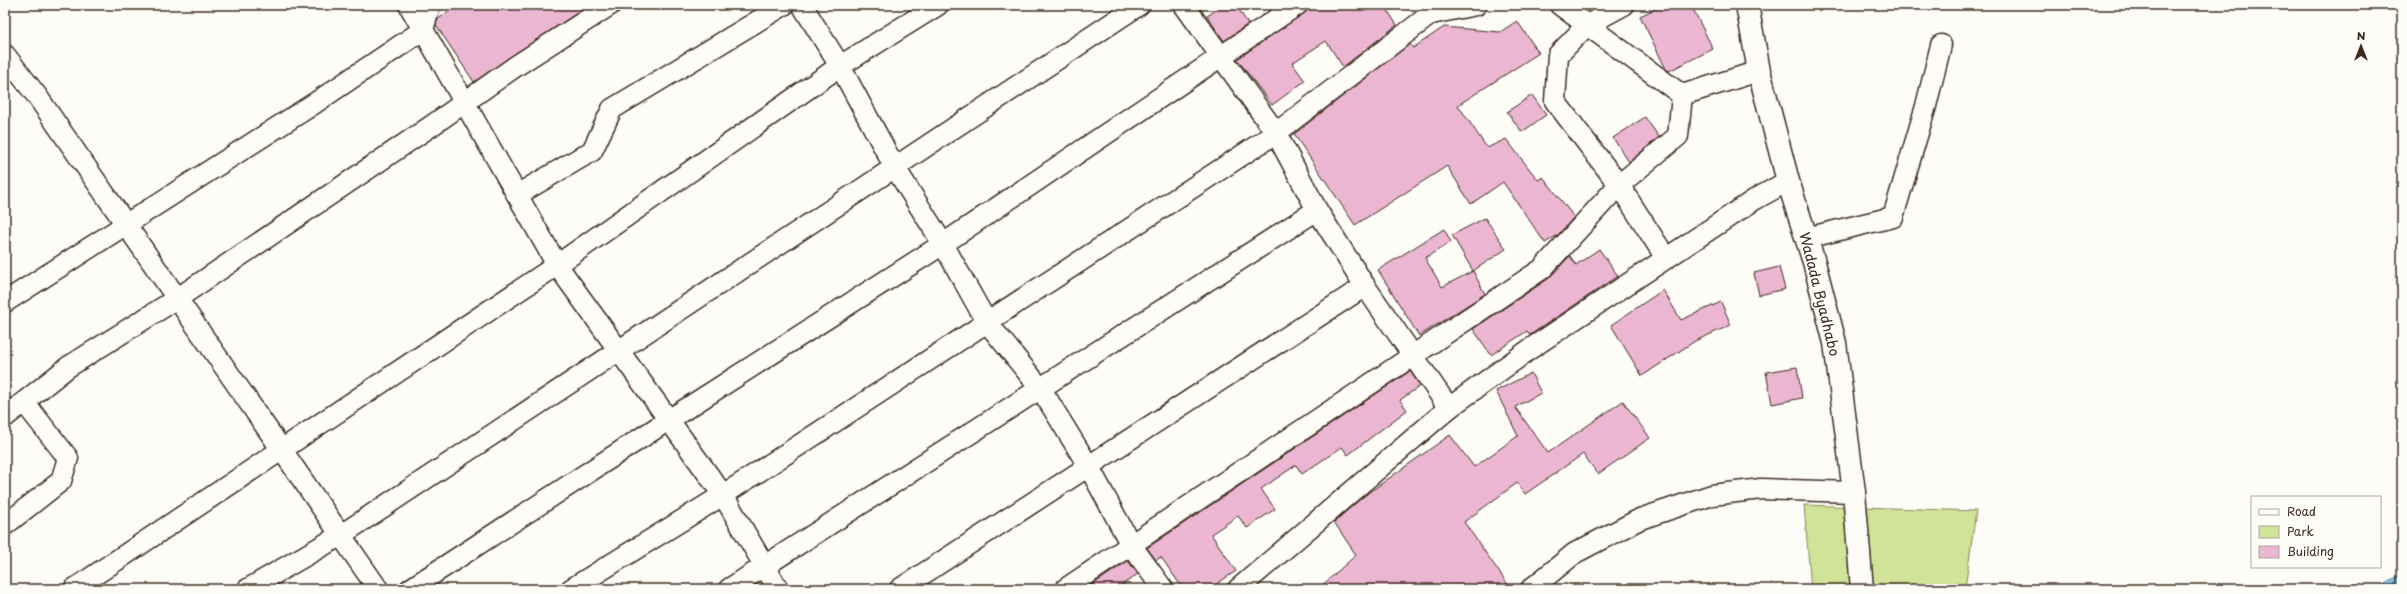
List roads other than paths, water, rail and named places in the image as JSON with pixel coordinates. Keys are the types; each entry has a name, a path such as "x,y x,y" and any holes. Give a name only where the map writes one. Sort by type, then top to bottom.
{"main road":[{"name":"Wadada Byadhabo","path":"1747,5 1759,71 1788,181 1806,238 1835,343 1854,492 1862,589"}],"street":[{"path":"409,5 557,265 619,348 723,494 763,566 778,589"},
{"path":"5,302 124,224 315,103 423,30 430,5"},
{"path":"5,417 68,367 178,298 516,66 610,5"},
{"path":"517,195 592,151 612,109 784,5"},
{"path":"802,5 840,66 894,166 943,244 986,321 1041,389 1089,467 1130,545 1163,589"},
{"path":"74,589 557,265 840,66 938,5"},
{"path":"248,589 341,535 619,348 1139,5"},
{"path":"1184,5 1219,57 1276,133 1316,210 1365,286 1449,408"},
{"path":"410,589 670,419 943,244 1297,5"},
{"path":"571,589 723,494 1276,133 1430,14 1476,5"},
{"path":"1560,5 1682,95"},
{"path":"1624,5 1587,25 1558,55 1555,101 1620,186 1666,258"},
{"path":"1806,238 1893,217 1926,106 1941,45"},
{"path":"5,54 37,96 124,224 178,298 378,589"},
{"path":"1682,95 1759,71"},
{"path":"1065,589 1542,269 1620,186 1678,136 1682,95"},
{"path":"1238,589 1449,408 1530,349 1754,200 1788,181"},
{"path":"729,589 1041,389 1316,210"},
{"path":"900,589 1365,286"},
{"path":"5,525 62,481 68,458 24,402"},
{"path":"1531,589 1575,553 1640,519 1712,495 1761,489 1854,492"}],"water":[{"path":"2402,574 2402,589 2375,589"}]}
